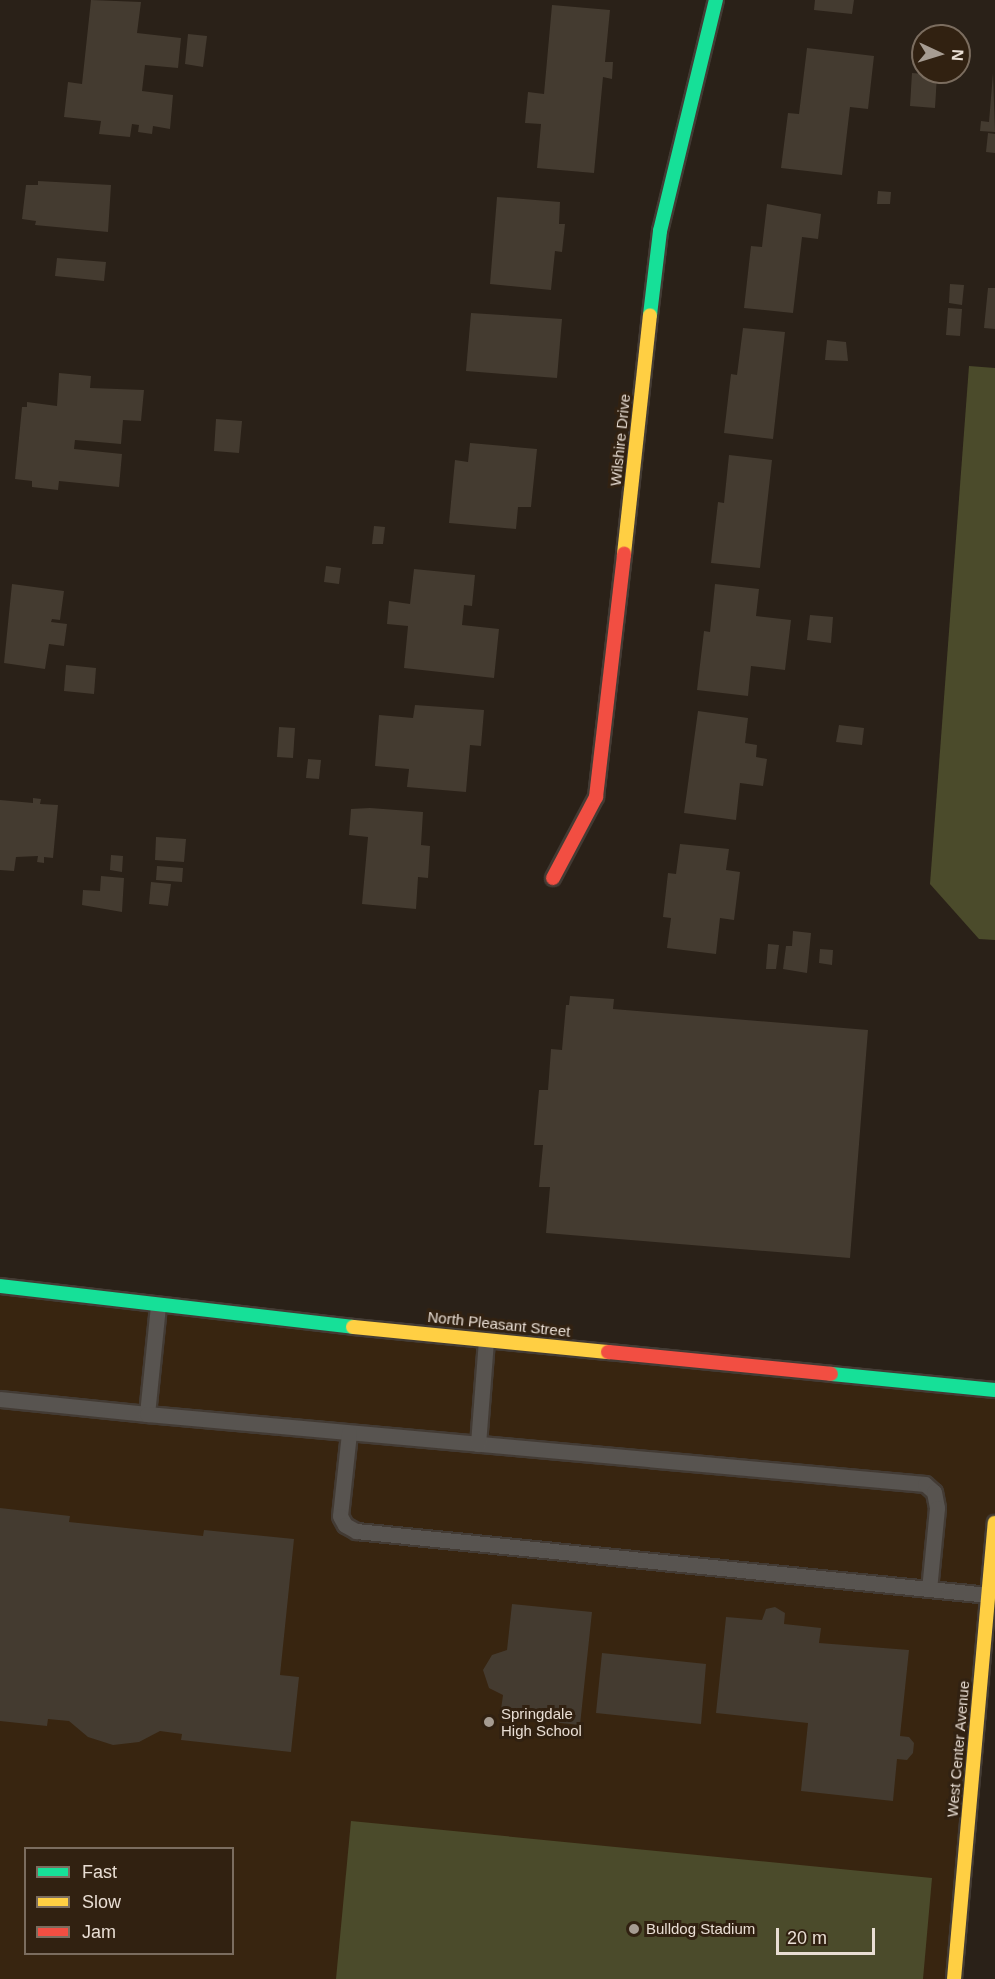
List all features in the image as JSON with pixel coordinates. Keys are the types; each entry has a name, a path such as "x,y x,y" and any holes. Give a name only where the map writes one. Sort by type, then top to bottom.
{"street":[{"name":"Wilshire Drive","path":"553,878 596,797 660,231 716,0"},
{"name":"North Pleasant Street","path":"0,1286 158,1306 995,1390"},
{"name":"West Center Avenue","path":"954,1979 995,1523"}],"lane":[{"path":"147,1414 158,1306"},
{"path":"478,1444 486,1340"},
{"path":"0,1399 349,1434 925,1484 934,1492 937,1508 929,1589"},
{"path":"349,1434 340,1516 345,1525 356,1531 988,1595"}],"shaded area":[{"path":"969,366 995,368 995,940 979,939 930,884"},
{"name":"Springdale High School","path":"0,1286 995,1390 995,1523 954,1979 0,1979"},
{"name":"Bulldog Stadium","path":"351,1821 932,1878 923,1979 336,1979"}],"building":[{"path":"91,0 141,2 137,33 181,38 178,68 145,65 142,91 173,95 170,129 153,126 152,134 138,132 139,125 132,124 130,137 99,134 101,121 64,117 68,82 82,84"},
{"path":"815,0 854,0 852,14 814,10"},
{"path":"552,5 610,10 605,62 613,62 612,79 603,77 594,173 537,168 541,124 525,123 528,92 544,94"},
{"path":"188,34 207,36 203,67 185,64"},
{"path":"807,48 874,56 868,109 850,107 842,175 781,168 788,113 799,114"},
{"path":"993,73 995,132 980,131 981,121 989,122"},
{"path":"911,84 936,84 935,108 910,106"},
{"path":"988,133 995,134 995,153 986,152"},
{"path":"38,181 111,185 108,232 35,225 36,221 22,219 26,185 38,185"},
{"path":"878,191 891,192 890,204 877,204"},
{"path":"497,197 560,202 559,224 565,224 562,252 555,251 551,290 490,284"},
{"path":"767,204 821,214 818,239 802,237 793,313 744,308 751,246 762,247"},
{"path":"57,258 106,262 104,281 55,276"},
{"path":"950,284 964,285 962,305 949,303"},
{"path":"988,288 995,288 995,329 984,328"},
{"path":"948,308 962,309 960,336 946,335"},
{"path":"471,313 562,319 557,378 466,371"},
{"path":"743,328 785,332 773,439 724,433 731,374 737,375"},
{"path":"827,340 846,342 848,361 825,360"},
{"path":"59,373 91,376 90,388 144,390 141,421 123,420 121,444 75,440 74,449 122,454 119,487 59,481 58,490 32,487 32,481 15,479 22,407 27,407 27,402 57,406"},
{"path":"216,419 242,421 239,453 214,451"},
{"path":"470,443 537,449 531,507 518,507 516,529 449,523 455,460 468,462"},
{"path":"729,455 772,460 760,568 711,563 718,502 724,503"},
{"path":"374,526 385,527 383,544 372,544"},
{"path":"326,566 341,568 339,584 324,582"},
{"path":"414,569 475,575 472,606 464,605 462,625 499,629 494,678 404,668 408,626 387,624 389,601 410,604"},
{"path":"12,584 64,591 60,620 52,619 51,622 67,624 64,646 49,644 45,669 4,663"},
{"path":"715,584 759,589 756,616 791,620 785,670 751,666 748,696 697,690 704,631 710,632"},
{"path":"810,615 833,617 831,643 807,640"},
{"path":"66,665 96,668 94,694 64,691"},
{"path":"415,705 484,710 481,746 470,745 466,792 407,787 409,769 375,766 379,715 413,718"},
{"path":"698,711 748,718 745,743 757,745 756,757 767,759 763,786 740,783 736,820 684,813"},
{"path":"839,725 864,728 862,745 836,742"},
{"path":"279,727 295,728 293,758 277,757"},
{"path":"308,759 321,760 319,779 306,778"},
{"path":"33,798 41,799 40,804 58,805 53,858 44,857 44,863 37,862 38,856 16,857 14,871 0,870 0,800 33,803"},
{"path":"351,809 423,812 421,845 430,846 428,878 418,877 416,909 362,904 368,837 349,835"},
{"path":"156,837 186,839 184,862 155,860"},
{"path":"680,844 729,849 726,870 740,872 734,920 720,918 716,954 667,948 671,918 663,917 668,873 676,874"},
{"path":"111,855 123,856 122,872 110,870"},
{"path":"157,866 183,868 182,882 156,880"},
{"path":"101,876 124,878 122,912 82,905 83,890 100,891"},
{"path":"151,882 171,884 168,906 149,904"},
{"path":"793,931 811,933 807,973 783,969 786,946 792,946"},
{"path":"768,944 779,945 776,969 766,969"},
{"path":"820,949 833,950 832,965 819,963"},
{"path":"570,996 614,999 613,1009 868,1030 850,1258 546,1233 550,1187 539,1187 543,1145 534,1145 539,1090 548,1090 551,1049 562,1050 566,1005 569,1005"},
{"path":"0,1508 70,1516 69,1522 203,1536 204,1530 294,1539 280,1675 299,1677 291,1752 181,1740 182,1734 160,1731 139,1742 113,1745 88,1737 69,1721 48,1719 47,1726 0,1721"},
{"path":"512,1604 592,1612 580,1725 500,1717 503,1695 489,1688 483,1670 492,1655 507,1650"},
{"path":"775,1607 785,1613 784,1624 821,1628 819,1643 909,1650 900,1736 909,1737 914,1743 913,1753 907,1760 897,1759 893,1801 801,1791 808,1723 716,1713 726,1617 762,1620 766,1609"},
{"path":"602,1653 706,1664 701,1724 596,1713"}],"traffic: fast":[{"path":"650,315 660,231 716,0"},
{"path":"0,1286 353,1327"},
{"path":"831,1374 995,1390"}],"traffic: slow":[{"path":"624,554 650,315"},
{"path":"353,1327 608,1352"},
{"path":"954,1979 995,1523"}],"traffic: jam":[{"path":"553,878 596,797 624,554"},
{"path":"608,1352 831,1374"}],"place":[{"name":"Springdale High School","path":"489,1722"},
{"name":"Bulldog Stadium","path":"634,1929"}]}
